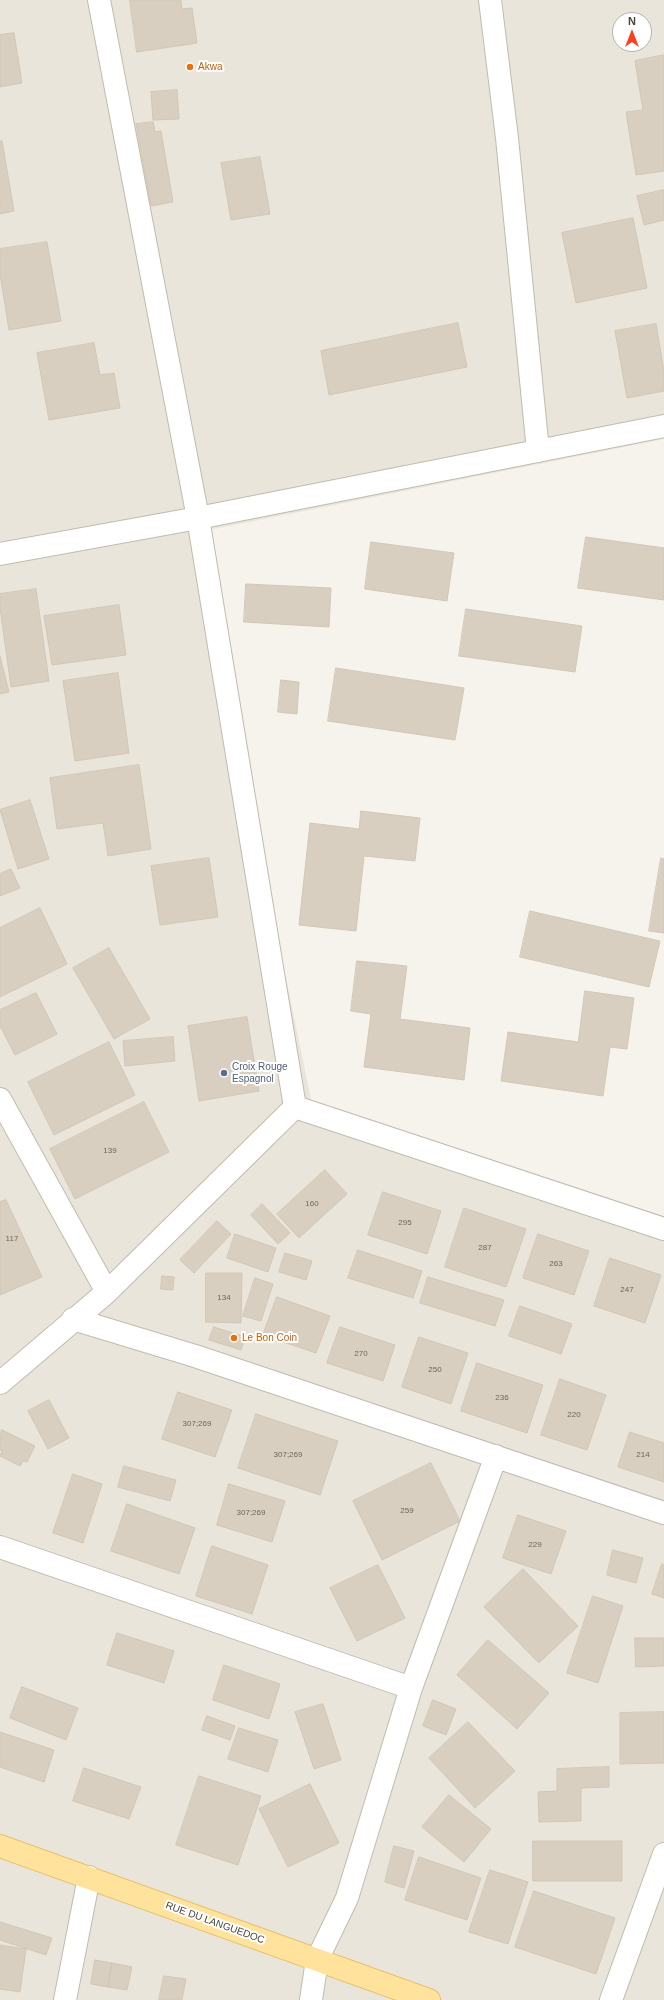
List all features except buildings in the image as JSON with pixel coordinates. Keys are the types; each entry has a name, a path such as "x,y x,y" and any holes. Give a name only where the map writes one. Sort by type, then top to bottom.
{"main road":[{"name":"RUE DU LANGUEDOC","path":"0,1846 429,2000"}],"street":[{"path":"99,0 198,518 295,1107"},
{"path":"490,0 507,138 538,451"},
{"path":"0,554 198,518 664,426"},
{"path":"0,1099 107,1292"},
{"path":"295,1107 664,1229"},
{"path":"0,1383 73,1319 107,1292 295,1107"},
{"path":"73,1319 195,1356 664,1513"},
{"path":"311,2000 317,1960 347,1898 411,1688 496,1456"},
{"path":"0,1547 411,1688"},
{"path":"611,2000 664,1854"},
{"path":"65,2000 89,1877"}],"shaded area":[{"path":"0,0 664,0 664,439 194,533 313,1109 664,1233 664,2000 0,2000"}],"place":[{"name":"Akwa","path":"190,67"},
{"name":"Croix Rouge Espagnol","path":"224,1073"},
{"name":"Le Bon Coin","path":"234,1338"}]}
